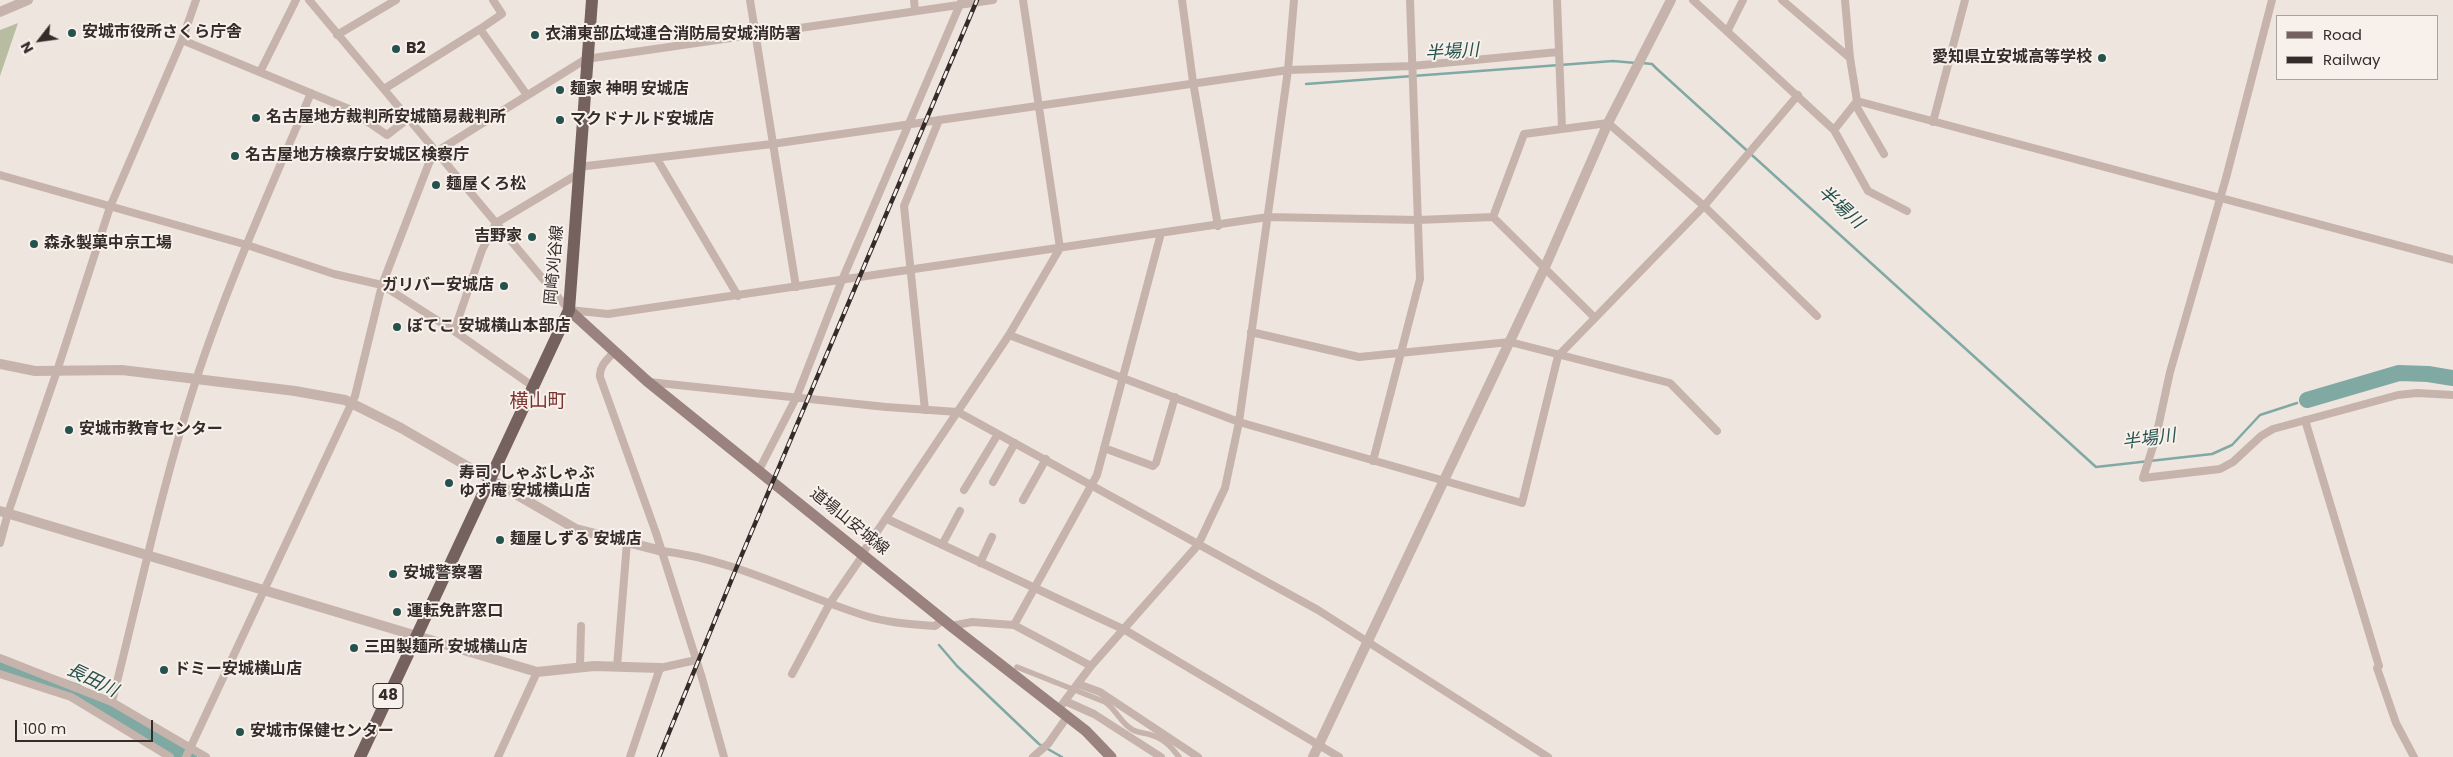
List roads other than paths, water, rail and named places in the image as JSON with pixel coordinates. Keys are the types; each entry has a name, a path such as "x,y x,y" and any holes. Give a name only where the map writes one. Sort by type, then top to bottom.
{"main road":[{"name":"岡崎刈谷線","path":"360,757 569,310 586,59 592,0"},
{"name":"道場山安城線","path":"569,310 647,382 759,470 947,623 1063,709 1111,757"}],"street":[{"path":"0,12 28,0"},
{"path":"0,543 4,512 57,371 110,207 182,40 196,0"},
{"path":"260,72 296,0"},
{"path":"310,0 337,35 409,118 569,310 608,314 1218,226 1268,217 1418,220 1493,217 1596,318"},
{"path":"337,35 396,0"},
{"path":"384,89 502,14 493,0"},
{"path":"750,0 796,287"},
{"path":"914,0 915,11"},
{"path":"188,753 352,404 366,357 382,285 429,163 436,152 586,59 755,36 961,2 993,0"},
{"path":"792,674 830,603 1008,335 1060,248 1022,0"},
{"path":"1182,0 1193,82 1218,226"},
{"path":"1033,757 1048,744 1063,709 1076,686 1198,545 1226,488 1239,422 1268,217 1288,70 1294,0"},
{"path":"1373,461 1420,279 1410,0"},
{"path":"1557,0 1562,128"},
{"path":"1313,757 1510,342 1608,123 1671,0"},
{"path":"1693,0 1728,30 1834,130 1868,191 1907,211"},
{"path":"1728,30 1742,0"},
{"path":"1782,0 1850,58"},
{"path":"1845,0 1856,102 1884,154"},
{"path":"1933,122 1965,0"},
{"path":"2272,0 2220,198 2170,372 2156,437 2143,478 2220,469 2234,462 2261,436 2273,429 2398,394 2453,395"},
{"path":"759,470 796,396 842,280 961,2"},
{"path":"480,29 527,95"},
{"path":"182,40 349,109 387,135 409,118"},
{"path":"454,331 482,250 496,223 578,171 1288,70 1412,66 1558,52"},
{"path":"112,702 196,380 247,246 311,93"},
{"path":"1008,335 1239,422 1373,461 1445,479 1522,503 1558,356 1704,206 1798,95"},
{"path":"1856,102 2453,260"},
{"path":"1834,130 1856,102"},
{"path":"925,410 904,206 939,120"},
{"path":"1493,217 1524,134 1608,123"},
{"path":"1608,123 1704,206 1817,316"},
{"path":"657,159 738,296"},
{"path":"0,175 247,246 334,274 382,285 454,331 534,387"},
{"path":"1014,625 1092,486 1104,448 1161,233"},
{"path":"1251,332 1359,356 1510,342 1558,356 1670,383 1717,431"},
{"path":"614,352 602,365 600,377 636,472 662,551 724,757"},
{"path":"0,364 22,369 57,371 122,370 312,394 352,404 401,428 576,529 662,551 690,555 746,572 868,617 935,626 947,623 972,622 1014,625 1092,666"},
{"path":"647,382 796,396 813,400 958,412 1318,610 1548,757"},
{"path":"1104,448 1153,466 1156,463 1175,397"},
{"path":"2305,420 2378,666 2377,668 2396,723 2414,757"},
{"path":"964,490 998,434"},
{"path":"994,482 1015,443"},
{"path":"1024,500 1046,459"},
{"path":"942,545 960,511"},
{"path":"4,512 149,556 264,588 538,672 580,667 660,668 696,660"},
{"path":"887,519 1125,630 1339,757"},
{"path":"980,563 992,538"},
{"path":"617,667 627,542"},
{"path":"580,667 581,626"},
{"path":"0,658 112,702 188,753 206,757"},
{"path":"1017,667 1100,692 1198,757"},
{"path":"630,757 660,668"},
{"path":"498,757 538,672"},
{"path":"0,674 71,697 170,757"},
{"path":"1076,686 1114,707 1127,726 1134,731 1159,737 1168,743 1179,757"},
{"path":"1063,709 1094,714 1161,757"}],"waterway":[{"name":"半場川","path":"1306,84 1613,61 1636,63"},
{"name":"半場川","path":"1642,63 1652,64 2096,467 2212,454 2232,445 2260,415 2297,403"},
{"name":"半場川","path":"2307,400 2399,373 2428,374 2453,378"},
{"path":"939,645 957,666 1039,744 1062,757"},
{"name":"長田川","path":"0,665 75,691 189,757"}],"railway":[{"path":"659,757 740,559 977,0"}],"place":[{"name":"安城市役所さくら庁舎","path":"72,33"},
{"name":"衣浦東部広域連合消防局安城消防署","path":"535,35"},
{"name":"B2","path":"396,49"},
{"name":"愛知県立安城高等学校","path":"2102,58"},
{"name":"麺家 神明 安城店","path":"560,90"},
{"name":"名古屋地方裁判所安城簡易裁判所","path":"256,118"},
{"name":"マクドナルド安城店","path":"560,120"},
{"name":"名古屋地方検察庁安城区検察庁","path":"235,156"},
{"name":"麺屋くろ松","path":"436,185"},
{"name":"吉野家","path":"532,237"},
{"name":"森永製菓中京工場","path":"34,244"},
{"name":"ガリバー安城店","path":"504,286"},
{"name":"ぼてこ 安城横山本部店","path":"397,327"},
{"name":"安城市教育センター","path":"69,430"},
{"name":"寿司･しゃぶしゃぶ ゆず庵 安城横山店","path":"449,483"},
{"name":"麺屋しずる 安城店","path":"500,540"},
{"name":"安城警察署","path":"393,574"},
{"name":"運転免許窓口","path":"397,612"},
{"name":"三田製麺所 安城横山店","path":"354,648"},
{"name":"ドミー安城横山店","path":"164,670"},
{"name":"安城市保健センター","path":"240,732"}],"district":[{"name":"横山町","path":"538,402"}]}
